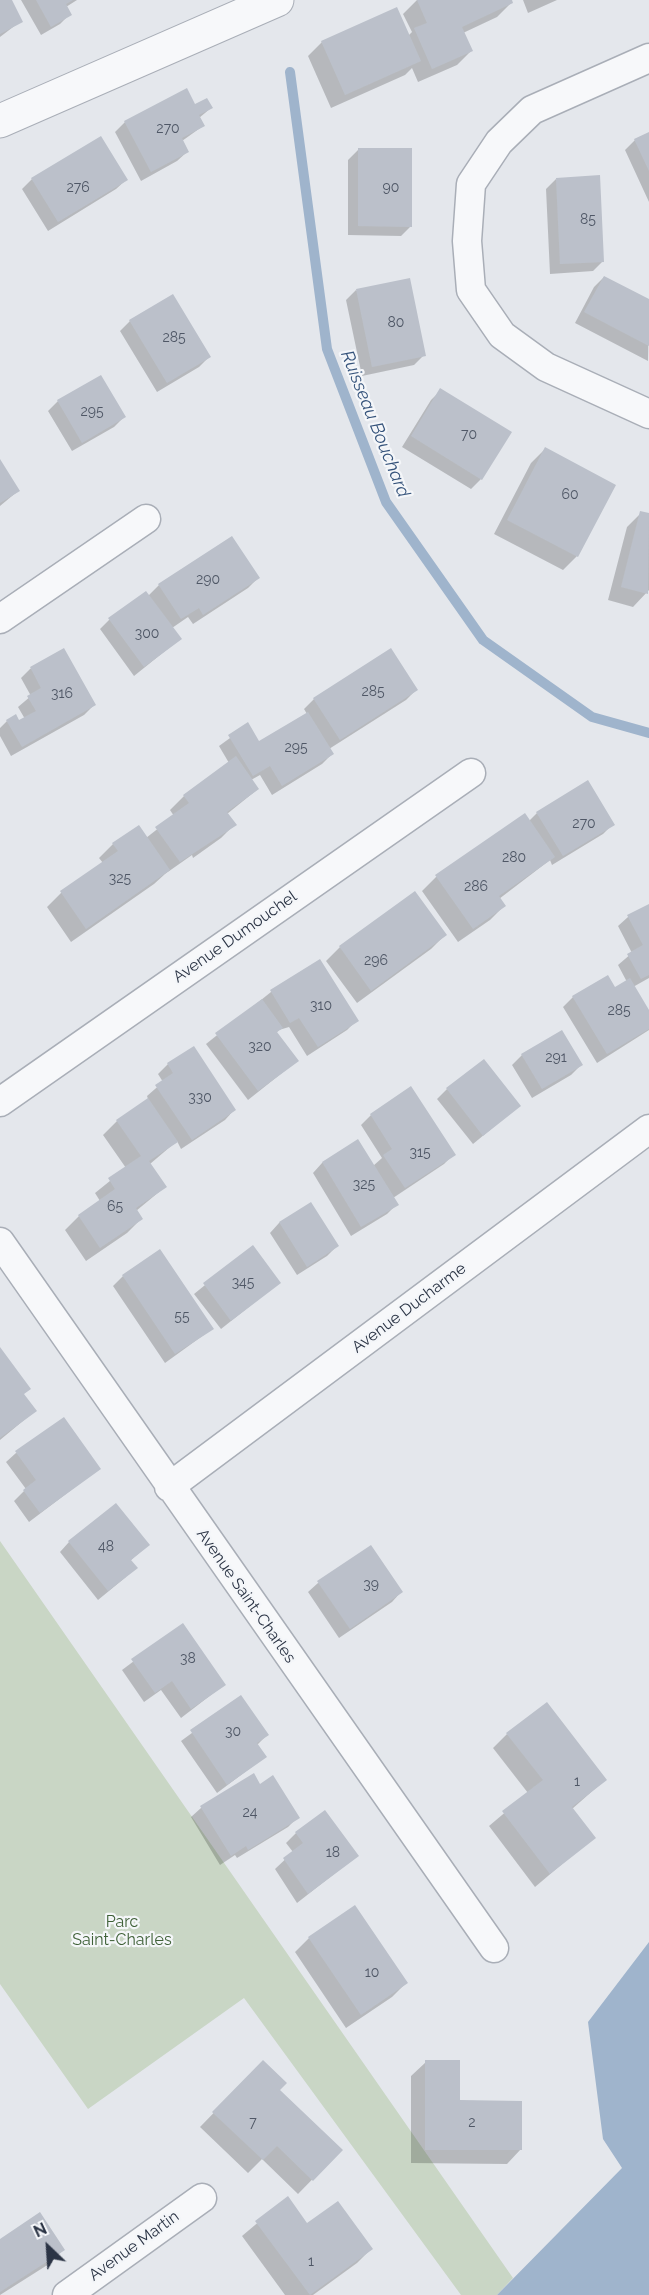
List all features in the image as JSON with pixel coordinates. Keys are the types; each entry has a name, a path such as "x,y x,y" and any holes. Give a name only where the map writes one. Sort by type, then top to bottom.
{"street":[{"path":"0,121 277,0"},
{"path":"649,58 532,110 499,142 471,184 467,241 471,290 502,335 546,367 649,414"},
{"path":"0,619 146,519"},
{"name":"Avenue Dumouchel","path":"0,1102 471,773"},
{"name":"Avenue Ducharme","path":"169,1487 649,1129"},
{"name":"Avenue Saint-Charles","path":"0,1242 169,1487 494,1948"},
{"name":"Avenue Martin","path":"66,2295 201,2198"}],"green space":[{"name":"Parc Saint-Charles","path":"0,1541 513,2278 497,2295 461,2295 244,1998 88,2109 0,1984"}],"water":[{"path":"649,1942 649,2295 497,2295 622,2168 603,2139 588,2022"}],"building":[{"path":"0,0 12,0 23,22 0,34"},
{"path":"36,0 73,0 66,4 72,15 51,27"},
{"path":"417,0 512,0 513,3 462,27 473,51 432,69 414,28 427,23"},
{"path":"397,7 421,61 345,95 321,41"},
{"path":"187,88 195,104 207,98 213,108 199,115 205,126 182,138 189,152 151,172 124,121"},
{"path":"649,132 649,171 634,139"},
{"path":"101,136 128,180 58,222 31,178"},
{"path":"358,148 412,148 412,227 358,226"},
{"path":"600,175 604,262 560,264 556,178"},
{"path":"604,276 649,299 649,346 584,312"},
{"path":"410,278 426,356 372,367 356,289"},
{"path":"173,294 211,357 167,383 129,320"},
{"path":"101,375 126,417 82,443 57,400"},
{"path":"440,388 512,432 482,480 411,436"},
{"path":"545,447 616,485 578,557 507,520"},
{"path":"0,459 20,491 0,503"},
{"path":"640,511 649,513 648,594 621,587"},
{"path":"232,536 260,578 203,615 199,608 181,619 158,584"},
{"path":"146,591 182,639 144,667 108,618"},
{"path":"64,648 96,705 22,747 6,720 16,714 19,720 36,711 27,696 41,688 30,667"},
{"path":"391,648 418,690 340,740 313,698"},
{"path":"308,712 334,754 282,786 270,766 253,776 228,735 248,722 259,741"},
{"path":"236,756 259,789 227,812 237,825 180,862 155,827 189,803 183,795"},
{"path":"588,780 615,825 563,856 536,812"},
{"path":"525,813 555,857 499,896 506,906 473,929 435,875"},
{"path":"139,825 170,870 86,929 60,891 118,851 112,843"},
{"path":"415,891 447,935 371,991 339,946"},
{"path":"649,904 649,975 641,979 627,954 643,945 627,915"},
{"path":"320,959 359,1021 318,1047 299,1018 290,1023 270,990"},
{"path":"608,975 615,987 630,978 649,1010 649,1029 607,1054 572,996"},
{"path":"262,999 283,1028 277,1032 299,1061 258,1091 215,1033"},
{"path":"562,1030 583,1065 542,1089 521,1054"},
{"path":"194,1046 236,1110 192,1140 155,1085 173,1073 167,1063"},
{"path":"484,1059 521,1106 483,1136 446,1088"},
{"path":"411,1086 456,1155 405,1188 383,1155 392,1149 370,1114"},
{"path":"148,1098 178,1142 149,1161 167,1187 136,1208 143,1219 100,1248 78,1215 115,1189 108,1178 141,1156 116,1120"},
{"path":"358,1139 399,1205 361,1227 322,1162"},
{"path":"311,1202 339,1246 307,1267 279,1222"},
{"path":"253,1245 281,1283 231,1321 203,1283"},
{"path":"160,1249 214,1329 175,1354 122,1275"},
{"path":"0,1347 31,1389 24,1394 37,1411 0,1438"},
{"path":"64,1417 101,1469 40,1513 23,1490 36,1480 15,1451"},
{"path":"116,1503 150,1545 131,1560 138,1568 108,1591 68,1541"},
{"path":"371,1545 403,1592 350,1629 317,1581"},
{"path":"183,1623 226,1685 191,1709 172,1681 155,1693 131,1659"},
{"path":"241,1695 269,1735 257,1743 267,1757 227,1785 190,1730"},
{"path":"547,1702 607,1780 572,1807 596,1838 550,1874 502,1811 543,1780 506,1733"},
{"path":"254,1773 260,1784 273,1775 300,1818 248,1850 246,1846 231,1856 200,1806"},
{"path":"325,1810 359,1856 308,1894 283,1858 303,1843 295,1832"},
{"path":"355,1905 408,1983 361,2015 308,1937"},
{"path":"263,2060 287,2083 280,2090 343,2150 313,2181 277,2146 263,2160 212,2112"},
{"path":"425,2060 460,2060 460,2100 522,2101 522,2150 425,2150"},
{"path":"288,2196 307,2223 338,2201 373,2249 310,2295 255,2221"},
{"path":"40,2212 65,2250 0,2292 0,2239"}],"waterway":[{"name":"Ruisseau Bouchard","path":"290,72 327,349 386,502 483,640 592,717 649,733"}]}
